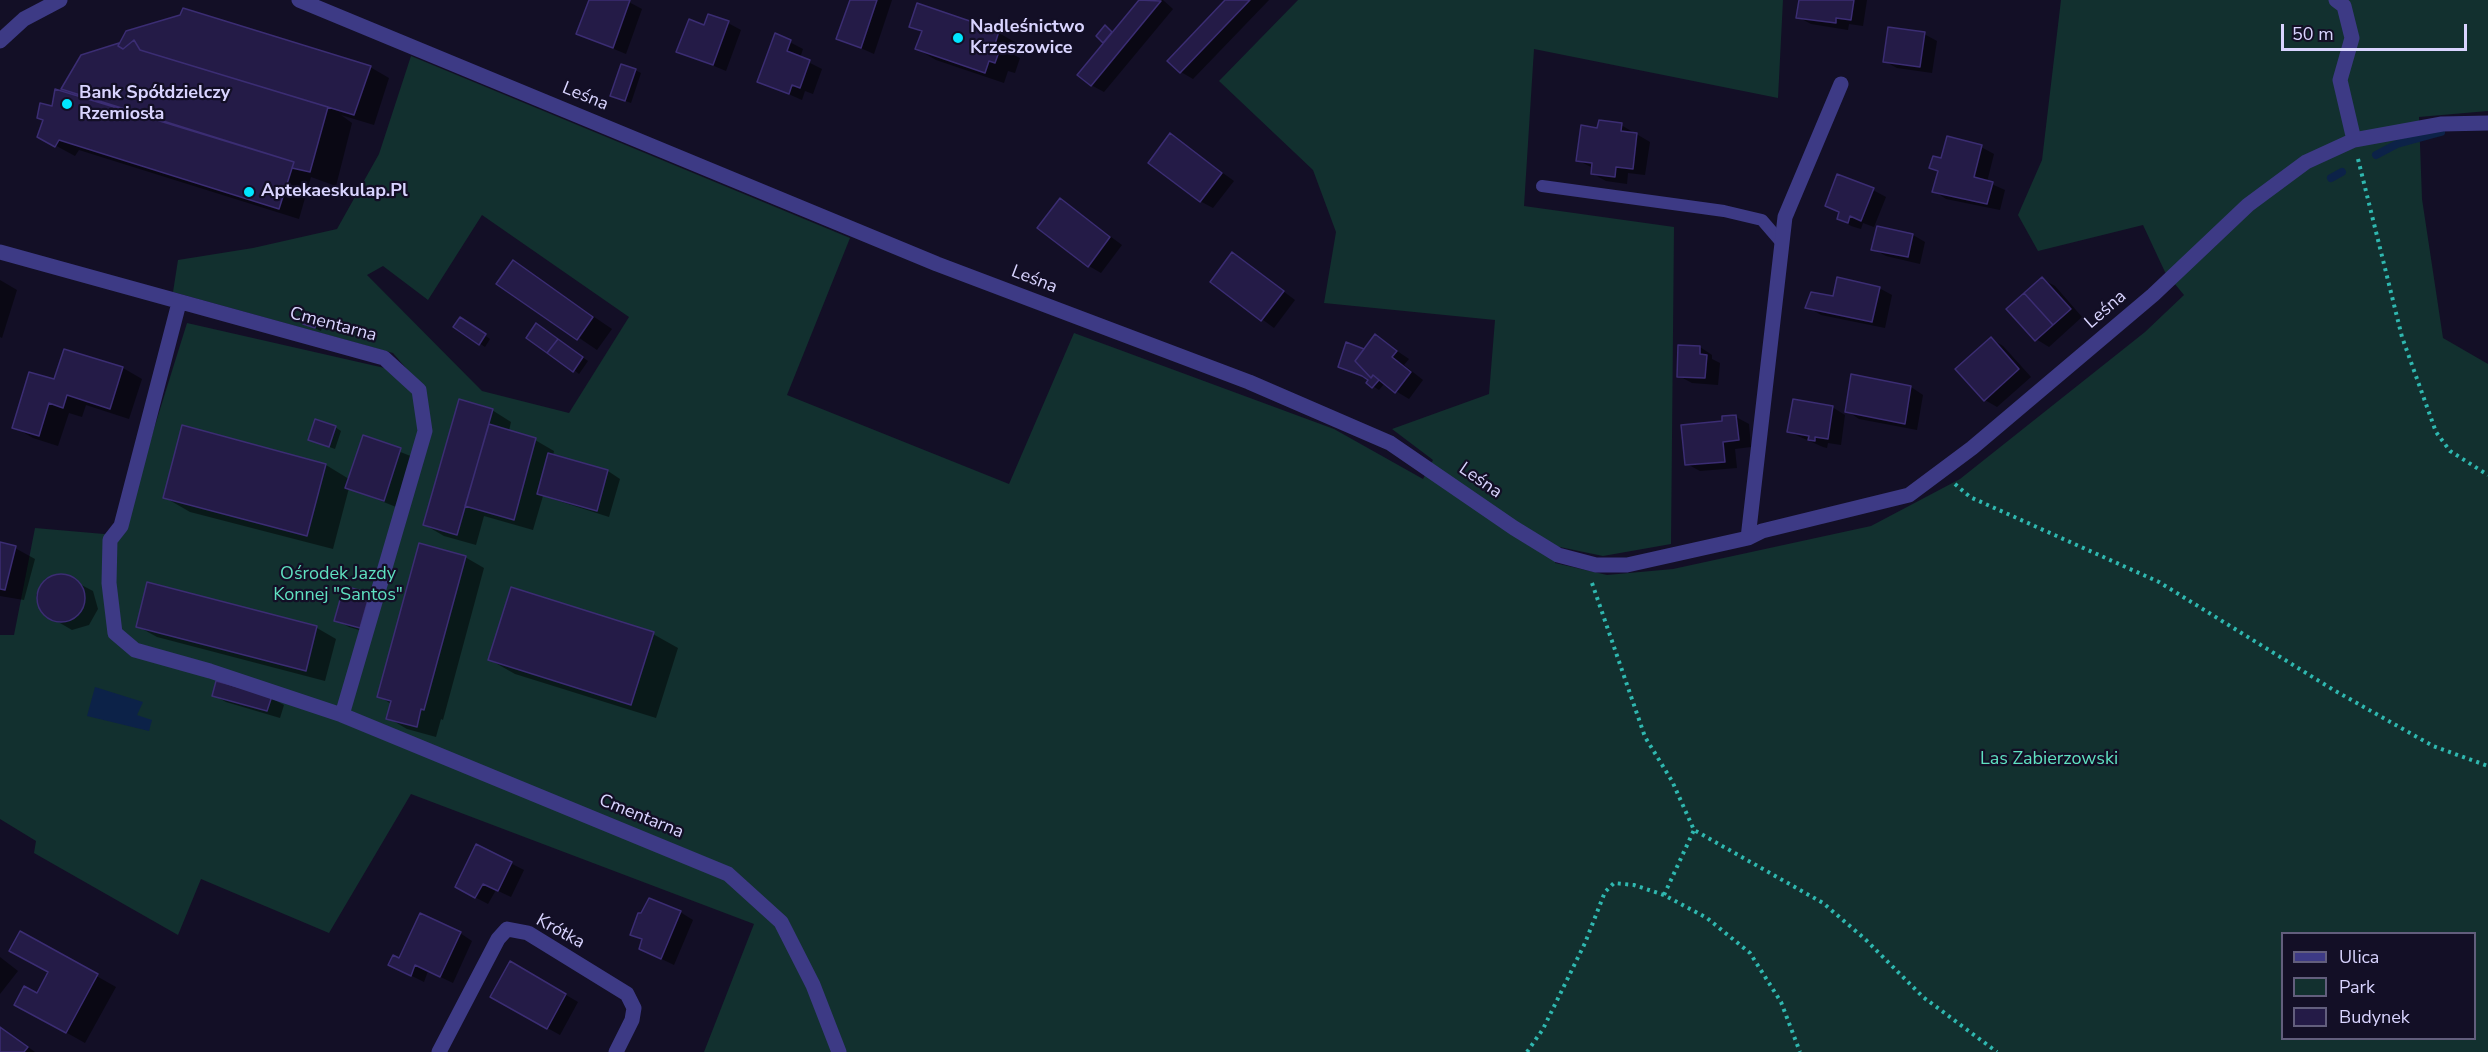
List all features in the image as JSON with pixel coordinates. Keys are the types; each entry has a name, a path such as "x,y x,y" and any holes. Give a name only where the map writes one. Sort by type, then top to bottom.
{"street":[{"path":"0,41 24,19 60,0"},
{"name":"Leśna","path":"299,0 937,264 1250,382 1390,443 1514,528 1558,555 1596,565 1627,565 1748,538 1762,531 1909,495 2006,420 2153,295 2248,205 2306,162 2354,140 2442,124 2488,123"},
{"path":"2336,0 2344,6 2352,38 2340,80 2354,140"},
{"path":"1748,538 1785,217 1841,84"},
{"name":"Cmentarna","path":"0,252 384,358 419,390 425,431 342,715"},
{"name":"Cmentarna","path":"178,303 121,526 110,540 109,583 115,633 135,650 210,671 342,715 728,874 781,922 813,985 838,1052"},
{"name":"Krótka","path":"439,1052 498,939 507,929 528,933 627,994 634,1008 632,1020 616,1052"}],"lane":[{"path":"1542,186 1724,211 1762,220 1781,242"}],"path":[{"path":"2354,140 2402,337 2436,432 2450,451 2488,476"},
{"path":"1940,472 1970,497 2159,582 2332,689 2433,746 2488,766"},
{"path":"1585,562 1645,737 1672,782 1694,830 1823,903 1865,939 1923,997 1997,1052"},
{"path":"1664,896 1694,830"},
{"path":"1527,1052 1542,1029 1585,943 1605,892 1614,883 1635,885 1664,896 1707,918 1750,953 1781,1002 1800,1052"}],"green space":[{"path":"1298,0 1783,0 1778,98 1534,49 1524,206 1674,227 1671,544 1603,556 1555,546 1555,563 1607,575 1673,569 1871,526 1960,479 2145,332 2184,295 2165,272 2143,225 2038,251 2018,215 2042,160 2061,0 2488,0 2488,111 2419,117 2422,199 2443,338 2488,364 2488,1052 704,1052 754,924 411,794 329,933 201,879 178,935 34,853 36,841 0,819 0,635 14,635 35,528 104,534 122,531 187,323 411,374 393,353 173,292 178,260 253,248 337,229 379,154 411,56 850,238 787,395 1009,484 1074,333 1334,429 1423,479 1433,460 1392,429 1489,394 1495,320 1324,303 1336,232 1313,170 1219,81","holes":["482,215 629,317 569,413 482,391 367,275 383,266 428,300"]}],"water":[{"path":"95,687 143,702 137,715 152,720 149,731 87,716"}],"building":[{"path":"589,0 630,0 613,48 576,34"},
{"path":"850,0 877,0 861,48 836,39"},
{"path":"1139,0 1161,1 1091,86 1077,75"},
{"path":"1225,0 1250,0 1180,73 1167,61"},
{"path":"1799,0 1854,0 1851,20 1836,18 1836,23 1796,18"},
{"name":"Nadleśnictwo Krzeszowice","path":"917,3 999,31 995,44 1001,46 995,63 989,61 985,73 915,49 922,31 909,27"},
{"path":"183,8 371,66 354,115 140,50 134,40 123,49 118,46 126,31 180,15"},
{"path":"708,14 729,21 713,65 676,52 689,19 704,25"},
{"path":"1105,25 1112,32 1103,43 1096,36"},
{"path":"1888,27 1925,32 1920,67 1883,62"},
{"path":"775,33 791,40 787,51 810,60 800,88 792,85 789,94 757,82"},
{"path":"134,40 140,50 328,107 310,172 292,168 294,162 61,89 81,55 119,43 118,46 123,49"},
{"path":"621,64 636,69 625,101 610,96"},
{"path":"55,89 294,162 279,209 59,140 55,147 37,137 43,120 37,118 40,103 52,106"},
{"path":"1599,120 1622,123 1621,131 1637,133 1633,169 1616,167 1615,177 1591,174 1592,163 1576,161 1581,125 1597,128"},
{"path":"1170,133 1222,173 1200,202 1148,163"},
{"path":"1947,136 1982,145 1974,177 1993,182 1987,204 1932,192 1938,171 1929,168 1933,156 1941,158"},
{"path":"1837,174 1874,188 1861,221 1850,216 1848,223 1837,219 1839,212 1825,206"},
{"path":"1060,198 1110,237 1088,267 1037,228"},
{"path":"1877,226 1913,234 1908,257 1871,250"},
{"path":"1232,252 1284,291 1261,321 1210,282"},
{"path":"513,260 593,317 577,340 496,284"},
{"path":"1837,277 1880,287 1872,322 1805,308 1811,292 1833,296"},
{"path":"2042,277 2071,309 2053,325 2024,293"},
{"path":"2024,293 2053,325 2035,341 2006,309"},
{"path":"307,313 319,317 315,328 303,324"},
{"path":"460,317 486,334 479,345 453,327"},
{"path":"536,323 558,339 547,353 526,338"},
{"path":"1375,334 1397,351 1392,357 1411,372 1395,393 1373,375 1371,378 1355,361"},
{"path":"1991,337 2019,369 1984,401 1955,369"},
{"path":"558,339 583,357 573,372 547,353"},
{"path":"1346,342 1364,349 1355,361 1371,378 1373,375 1379,380 1372,388 1366,383 1368,380 1362,376 1338,367"},
{"path":"1678,345 1700,346 1700,354 1707,355 1705,378 1677,377"},
{"path":"64,349 123,367 110,409 67,395 63,408 49,403 39,436 12,428 29,372 54,379"},
{"path":"1851,374 1911,386 1905,424 1845,412"},
{"path":"459,399 493,409 457,535 423,525"},
{"path":"1793,399 1833,406 1828,439 1815,437 1815,441 1808,440 1809,436 1787,432"},
{"path":"1736,415 1739,440 1723,442 1725,462 1685,465 1681,425 1722,421 1722,416"},
{"path":"315,419 336,426 329,447 308,440"},
{"path":"489,424 536,438 514,520 465,506"},
{"path":"182,425 326,464 307,536 163,498"},
{"path":"363,435 401,448 384,501 345,488"},
{"path":"548,453 608,470 597,511 537,494"},
{"path":"0,542 16,546 5,590 0,589"},
{"path":"419,543 466,556 424,710 421,709 417,727 386,719 391,701 377,697"},
{"path":"56,574 66,574 81,584 85,598 81,612 75,618 66,622 56,622 41,612 37,603 37,593 47,578"},
{"path":"147,582 317,626 306,671 136,627"},
{"path":"344,586 370,593 360,628 334,621"},
{"path":"511,587 654,632 631,705 488,660"},
{"path":"216,681 272,696 267,711 212,696"},
{"path":"476,844 512,862 498,891 483,884 475,898 455,887"},
{"path":"649,898 681,911 661,959 639,949 642,939 630,935 638,913 641,913"},
{"path":"420,913 461,932 440,977 415,965 411,976 388,965 393,955 399,958"},
{"path":"20,931 98,974 66,1033 14,1005 24,986 37,993 48,972 9,951"},
{"path":"510,961 566,994 547,1029 490,997"},
{"path":"0,1027 28,1047 24,1052 0,1052"}],"waterway":[{"path":"2376,155 2397,144 2441,132"},
{"path":"2331,178 2342,172"}],"place":[{"name":"Nadleśnictwo Krzeszowice","path":"958,38"},
{"name":"Bank Spółdzielczy Rzemiosła","path":"67,104"},
{"name":"Aptekaeskulap.Pl","path":"249,192"}],"park label":[{"name":"Ośrodek Jazdy Konnej \"Santos\"","path":"338,585"},
{"name":"Las Zabierzowski","path":"2049,760"}]}
